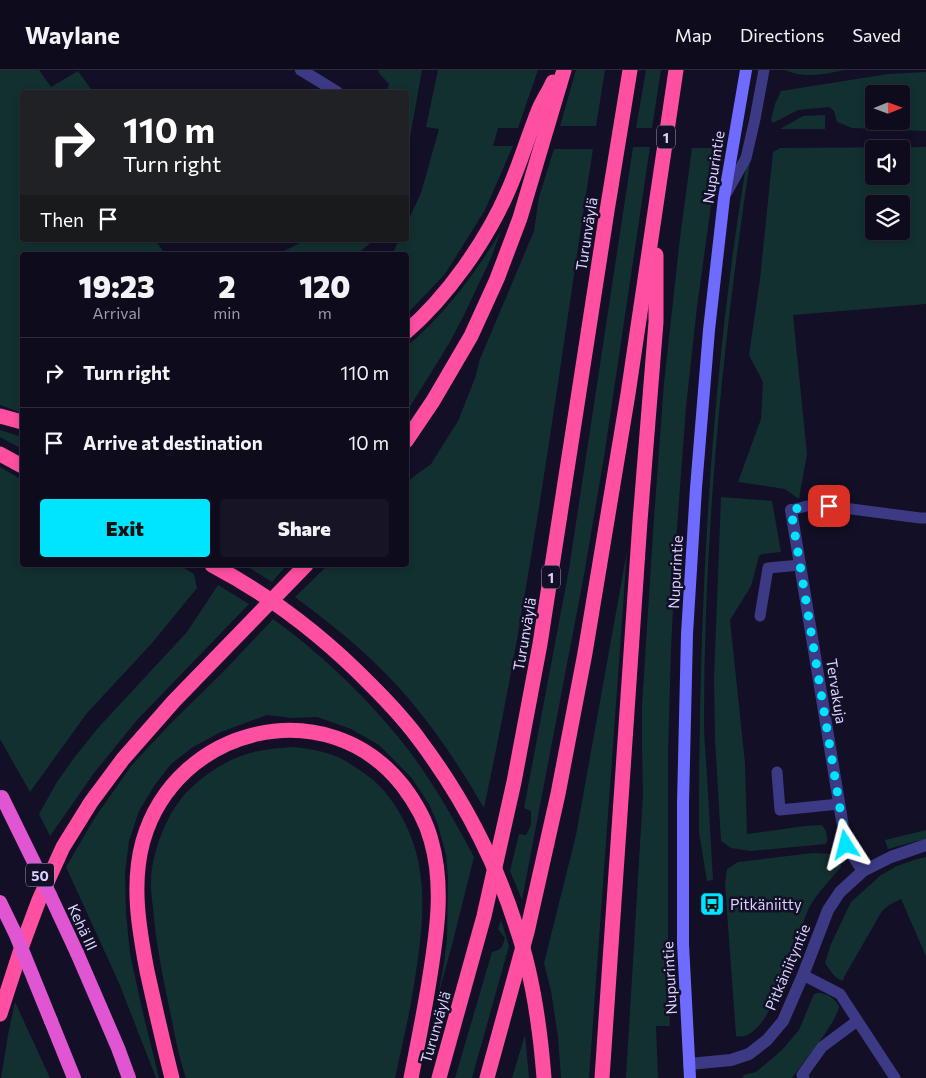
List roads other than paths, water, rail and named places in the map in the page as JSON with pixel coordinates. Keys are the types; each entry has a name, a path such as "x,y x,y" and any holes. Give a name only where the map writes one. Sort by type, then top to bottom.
{"highway":[{"path":"409,330 445,291 466,264 497,215 509,190 540,108 562,70"},
{"path":"409,437 433,401 471,336 497,279 520,218 562,70"},
{"name":"Turunväylä","path":"439,1078 484,916 530,700 630,70"},
{"name":"1","path":"487,1078 527,932 558,794 584,662 626,404 676,70"},
{"path":"602,1078 639,531 656,322 656,204"},
{"path":"0,416 20,421"},
{"path":"0,454 20,465"},
{"path":"216,567 280,606 314,632 348,662 421,740 444,775 468,814 487,852 517,926 536,1008 544,1078"},
{"path":"0,1014 39,900 63,847 91,802 123,759 174,701 304,567"},
{"path":"172,1078 155,1011 138,911 138,870 143,842 154,812 168,789 188,769 208,754 230,742 253,735 297,730 342,740 382,764 411,797 425,822 431,840 436,866 438,916 431,972 411,1078"},
{"name":"Kehä III","path":"1,794 77,954 129,1078"},
{"path":"0,902 16,935 74,1078"}],"main road":[{"name":"Nupurintie","path":"690,1078 684,944 683,804 687,634 696,478 709,330 724,198 746,70"}],"street":[{"path":"301,70 334,90"},
{"name":"Tervakuja","path":"791,510 846,845 863,871"},
{"name":"Pitkäniityntie","path":"689,1064 731,1060 749,1054 766,1040 783,1021 828,910 840,892 863,871 891,857 926,845"}],"lane":[{"path":"724,198 746,158 764,70"},
{"path":"791,510 807,506 829,506 926,518"},
{"path":"760,616 768,568 800,564"},
{"path":"777,772 780,810 839,804"},
{"path":"803,975 840,994 895,1078"},
{"path":"804,1078 802,1075 822,1047 857,1021"}],"place":[{"name":"Pitkäniitty","path":"712,904"}]}
